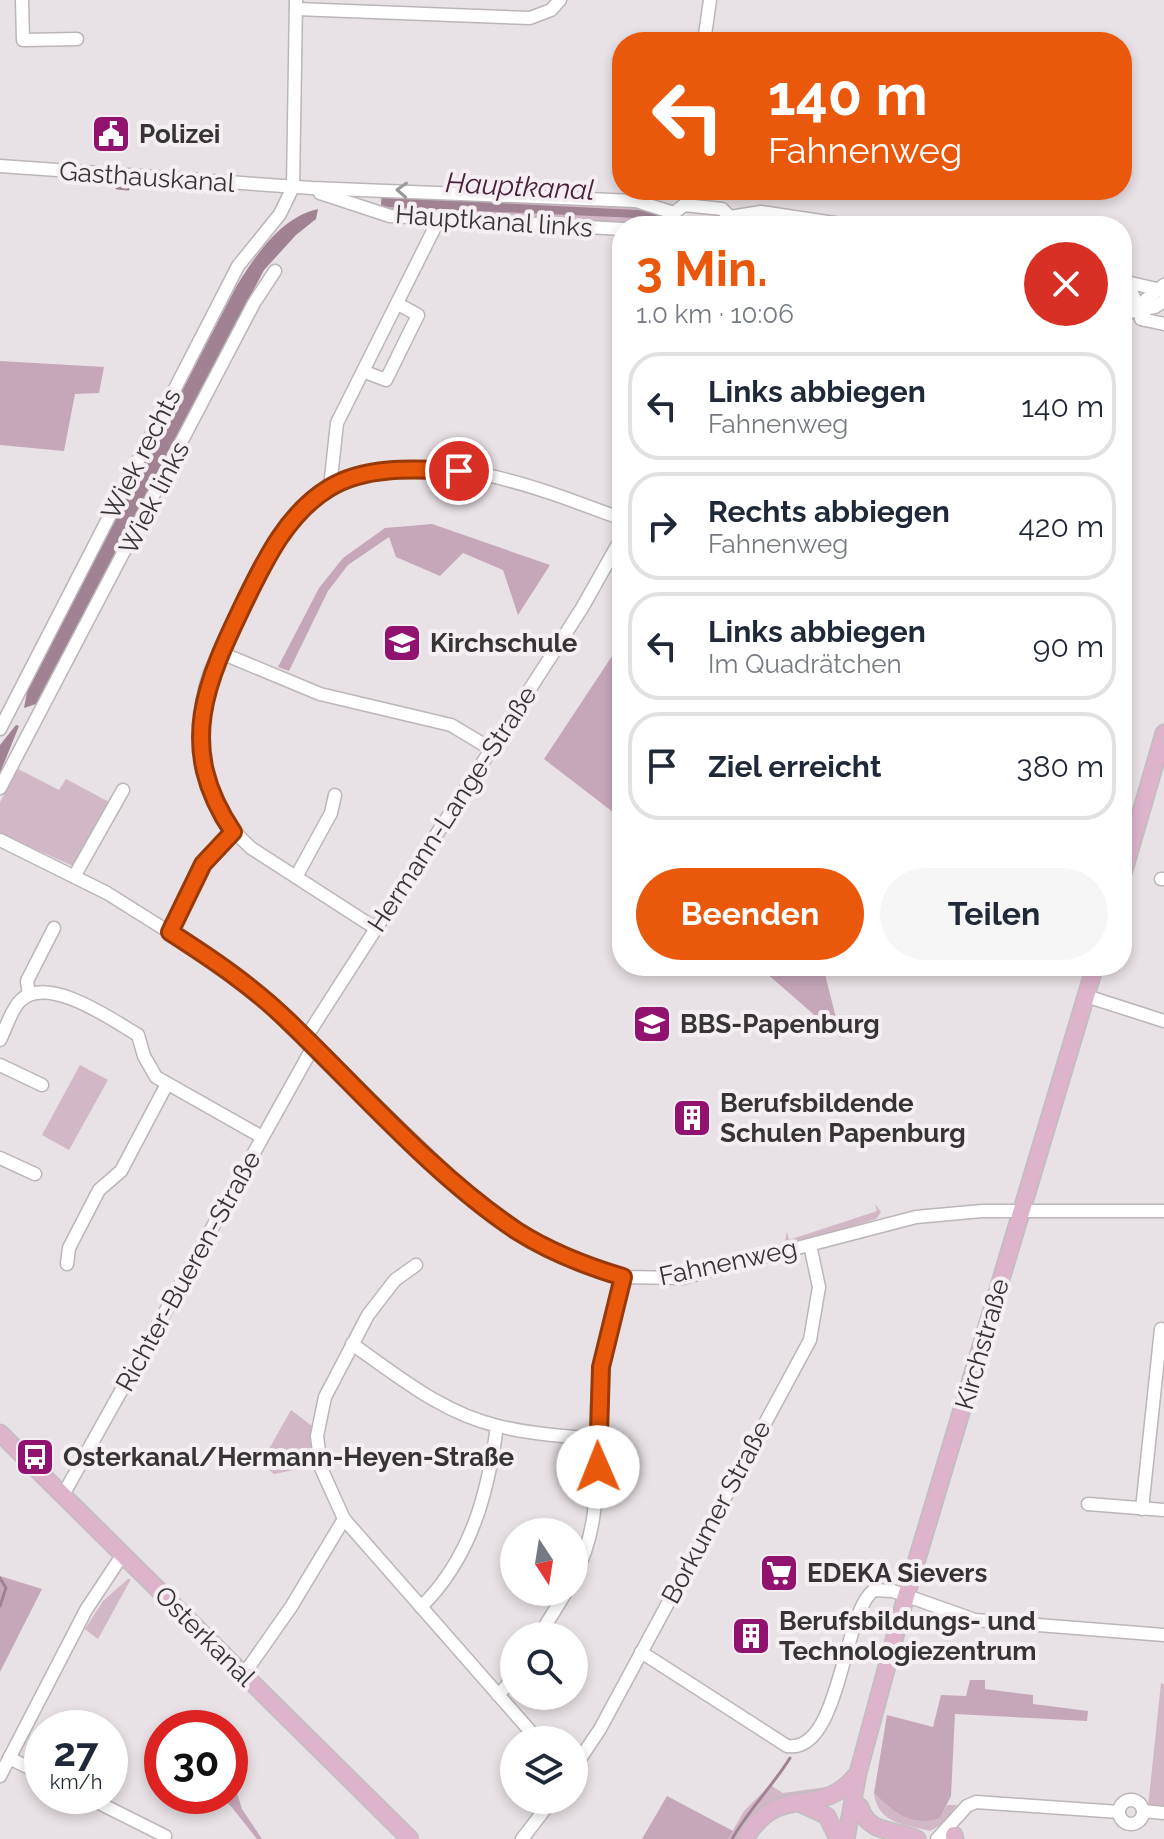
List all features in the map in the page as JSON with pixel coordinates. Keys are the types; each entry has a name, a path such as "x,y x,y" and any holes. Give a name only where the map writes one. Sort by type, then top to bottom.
{"main road":[{"path":"1132,843 1164,733"},
{"name":"Kirchstraße","path":"846,1839 858,1773 906,1596 1092,976"},
{"name":"Osterkanal","path":"0,1433 410,1839"},
{"name":"Kirchstraße","path":"853,1839 873,1722"},
{"path":"745,1839 763,1813 778,1805 836,1794 858,1773"},
{"path":"797,1802 827,1816 838,1839"},
{"path":"860,1807 863,1818 874,1828 917,1839"}],"street":[{"path":"22,0 23,40 77,39"},
{"path":"560,0 551,10 530,18 296,4 293,187 612,200"},
{"path":"705,32 710,0"},
{"name":"Gasthauskanal","path":"0,166 293,187"},
{"name":"Hauptkanal links","path":"293,187 390,216 612,228"},
{"name":"Wiek rechts","path":"3,719 238,266 280,214 293,187"},
{"name":"Hauptkanal links","path":"367,209 368,197 376,188"},
{"path":"616,200 636,201 670,216"},
{"path":"685,216 722,209 726,216"},
{"path":"749,216 761,212 788,216"},
{"path":"330,487 337,423 439,219"},
{"name":"Wiek links","path":"0,788 254,303 275,271"},
{"path":"1132,283 1162,288"},
{"path":"1143,315 1148,295 1162,288"},
{"path":"1143,315 1164,301"},
{"path":"365,372 386,380 418,315 398,304"},
{"path":"1132,314 1143,315 1164,324"},
{"path":"375,928 251,848 233,832 217,809 208,780 202,743 206,691 219,652 266,557 288,527 330,487 365,475 410,468 459,471 541,489 612,515"},
{"name":"Hermann-Lange-Straße","path":"309,1043 375,928 582,608 612,555"},
{"path":"219,652 320,694 451,725 491,749"},
{"path":"3,719 33,725"},
{"path":"75,875 123,790"},
{"path":"296,877 331,813 335,795"},
{"path":"170,932 203,864 233,832"},
{"name":"Fahnenweg","path":"0,840 75,875 231,971 477,1202 519,1232 560,1254 623,1277 682,1278 916,1217 1021,1212 1164,1211"},
{"path":"29,994 27,981 54,928"},
{"path":"0,1040 19,1002 29,994 70,996 138,1035 149,1068 167,1084 262,1137"},
{"path":"1086,996 1164,1021"},
{"name":"Richter-Bueren-Straße","path":"63,1495 262,1137 309,1043"},
{"path":"0,1065 42,1085"},
{"path":"67,1264 69,1248 99,1190 121,1171 167,1084"},
{"path":"0,1158 35,1174"},
{"name":"Borkumer Straße","path":"588,1747 810,1340 819,1287 810,1245"},
{"path":"416,1265 395,1280 368,1315 325,1397 317,1436 321,1468 344,1519 526,1726"},
{"path":"588,1538 597,1497 601,1367 623,1277"},
{"path":"1142,1509 1161,1329"},
{"path":"352,1344 416,1390 460,1413 497,1426 597,1439"},
{"path":"421,1607 439,1590 463,1551 483,1504 497,1426"},
{"path":"1088,1504 1164,1510"},
{"path":"244,1674 293,1604 344,1519"},
{"path":"0,1776 86,1610 123,1554"},
{"path":"641,1652 787,1746 796,1747 809,1741 833,1699 866,1596 883,1589 975,1620 1164,1635"},
{"path":"9,1758 24,1765"},
{"path":"937,1839 976,1802 1119,1812 1124,1822 1131,1824 1138,1822 1143,1811 1164,1813"},
{"path":"954,1838 963,1812"},
{"path":"119,1814 164,1838"},
{"path":"522,1839 541,1814"}],"shaded area":[{"path":"380,196 629,203 662,212 662,216 612,216 612,222 382,210"},
{"path":"382,197 655,211 660,216 612,217 381,205"},
{"path":"318,209 316,219 296,235 264,270 36,704 24,708 28,687 236,287 270,239 292,220"},
{"path":"0,361 104,367 99,393 75,394 64,451 0,445"},
{"path":"432,524 550,565 518,615 503,570 463,553 440,576 396,557 389,537 348,565 328,591 289,671 278,667 319,588 343,558 385,528"},
{"path":"612,656 612,811 544,759"},
{"path":"16,725 19,726 0,773 0,745"},
{"path":"18,769 59,790 66,779 109,802 73,866 0,833 0,802"},
{"path":"769,976 826,976 841,1038"},
{"path":"80,1065 108,1080 69,1150 42,1135"},
{"path":"875,1204 881,1212 876,1219 791,1245 785,1241 787,1232 789,1240 877,1211"},
{"path":"291,1410 312,1426 314,1466 274,1474 261,1463"},
{"path":"0,1576 42,1589 0,1672"},
{"path":"131,1579 98,1639 85,1629 103,1601"},
{"path":"970,1680 985,1680 985,1689 1033,1695 1033,1704 1088,1711 1087,1721 955,1714 951,1796 940,1818 921,1821 904,1817 874,1793 887,1715 933,1727 941,1695 966,1696"},
{"path":"1161,1683 1164,1684 1164,1808 1148,1807"},
{"path":"770,1785 783,1793 827,1787 825,1795 796,1797 741,1839 728,1839 744,1811"},
{"path":"874,1793 896,1812 912,1820 940,1818 947,1805 957,1805 944,1823 930,1831 887,1817 877,1804"},
{"path":"667,1796 733,1831 728,1839 642,1839"},
{"path":"237,1814 245,1814 262,1839 257,1839"}],"waterway":[{"path":"117,188 128,189"},
{"path":"0,1578 6,1588 0,1606"},
{"path":"732,1839 790,1758"}],"place":[{"name":"Polizei","path":"111,134"},
{"name":"Kirchschule","path":"402,643"},
{"name":"BBS-Papenburg","path":"652,1024"},
{"name":"Berufsbildende Schulen Papenburg","path":"692,1118"},
{"name":"Osterkanal/Hermann-Heyen-Straße","path":"35,1457"},
{"name":"EDEKA Sievers","path":"779,1573"},
{"name":"Berufsbildungs- und Technologiezentrum","path":"751,1636"}],"route":[{"path":"459,471 410,468 365,475 330,487 309,504 266,557 219,652 209,677 203,706 201,731 208,780 217,809 233,832 203,864 170,932 231,971 270,1005 477,1202 519,1232 560,1254 623,1277 601,1367 598,1467"}],"water label":[{"name":"Hauptkanal","path":"520,186"}]}
